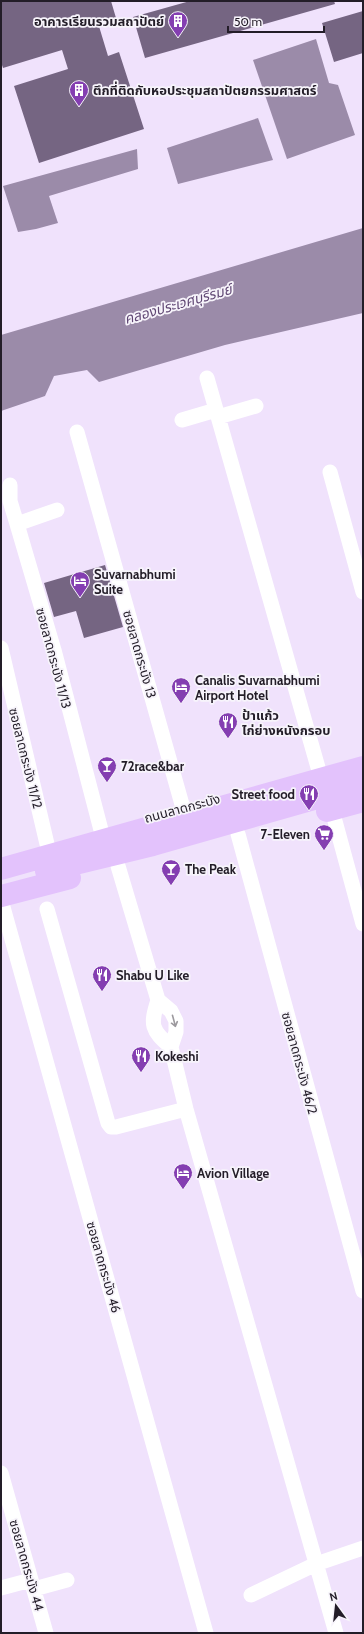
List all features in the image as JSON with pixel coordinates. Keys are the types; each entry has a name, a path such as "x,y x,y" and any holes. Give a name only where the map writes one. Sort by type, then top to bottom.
{"main road":[{"name":"ถนนลาดกระบัง","path":"1,856 183,808 363,758"},
{"path":"1,869 363,767"},
{"path":"1,882 153,845 363,785"},
{"path":"1,896 363,801"}],"street":[{"path":"207,378 319,771"},
{"path":"182,420 256,406"},
{"name":"ซอยลาดกระบัง 13","path":"77,432 183,808"},
{"path":"330,472 363,592"},
{"name":"ซอยลาดกระบัง 11/13","path":"10,485 10,501 16,524 54,650 101,830"},
{"path":"16,524 57,510"},
{"name":"ซอยลาดกระบัง 11/12","path":"1,648 47,844"},
{"path":"332,810 363,924"},
{"name":"ซอยลาดกระบัง 46/2","path":"238,834 363,1291"},
{"path":"118,866 158,1000 171,1011 176,1021 176,1032 171,1047 186,1109 336,1633"},
{"name":"ซอยลาดกระบัง 46","path":"1,900 206,1633"},
{"path":"47,909 108,1124 111,1127 116,1127 186,1109"},
{"path":"158,1000 153,1015 152,1027 158,1037 171,1047"},
{"name":"ซอยลาดกระบัง 44","path":"1,1473 46,1633"},
{"path":"251,1595 316,1564 363,1548"},
{"path":"1,1588 67,1580"}],"water":[{"path":"316,39 329,83 338,85 355,135 287,159 253,60"},
{"path":"258,118 273,160 178,184 167,148"},
{"path":"137,149 138,169 49,196 58,223 18,232 3,186"},
{"name":"คลองประเวศบุรีรมย์","path":"363,228 363,313 225,345 99,382 87,370 54,376 45,396 1,411 1,335"}],"building":[{"path":"1,1 111,1 116,18 98,23 108,56 119,52 144,129 39,163 14,86 68,69 62,50 3,68 1,62"},
{"name":"อาคารเรียนรวมสถาปัตย์","path":"190,1 334,1 335,4 145,58 133,17"},
{"path":"363,11 363,53 334,62 322,23"},
{"name":"Suvarnabhumi Suite","path":"105,565 123,627 84,638 76,611 54,617 44,583"}],"place":[{"name":"อาคารเรียนรวมสถาปัตย์","path":"178,38"},
{"name":"ตึกที่ติดกับหอประชุมสถาปัตยกรรมศาสตร์","path":"79,107"},
{"name":"Suvarnabhumi Suite","path":"80,598"},
{"name":"Canalis Suvarnabhumi Airport Hotel","path":"181,704"},
{"name":"ป้าแก้ว ไก่ย่างหนังกรอบ","path":"228,739"},
{"name":"72race&bar","path":"107,783"},
{"name":"Street food","path":"309,811"},
{"name":"7-Eleven","path":"324,851"},
{"name":"The Peak","path":"171,886"},
{"name":"Shabu U Like","path":"102,992"},
{"name":"Kokeshi","path":"141,1073"},
{"name":"Avion Village","path":"183,1190"}]}
